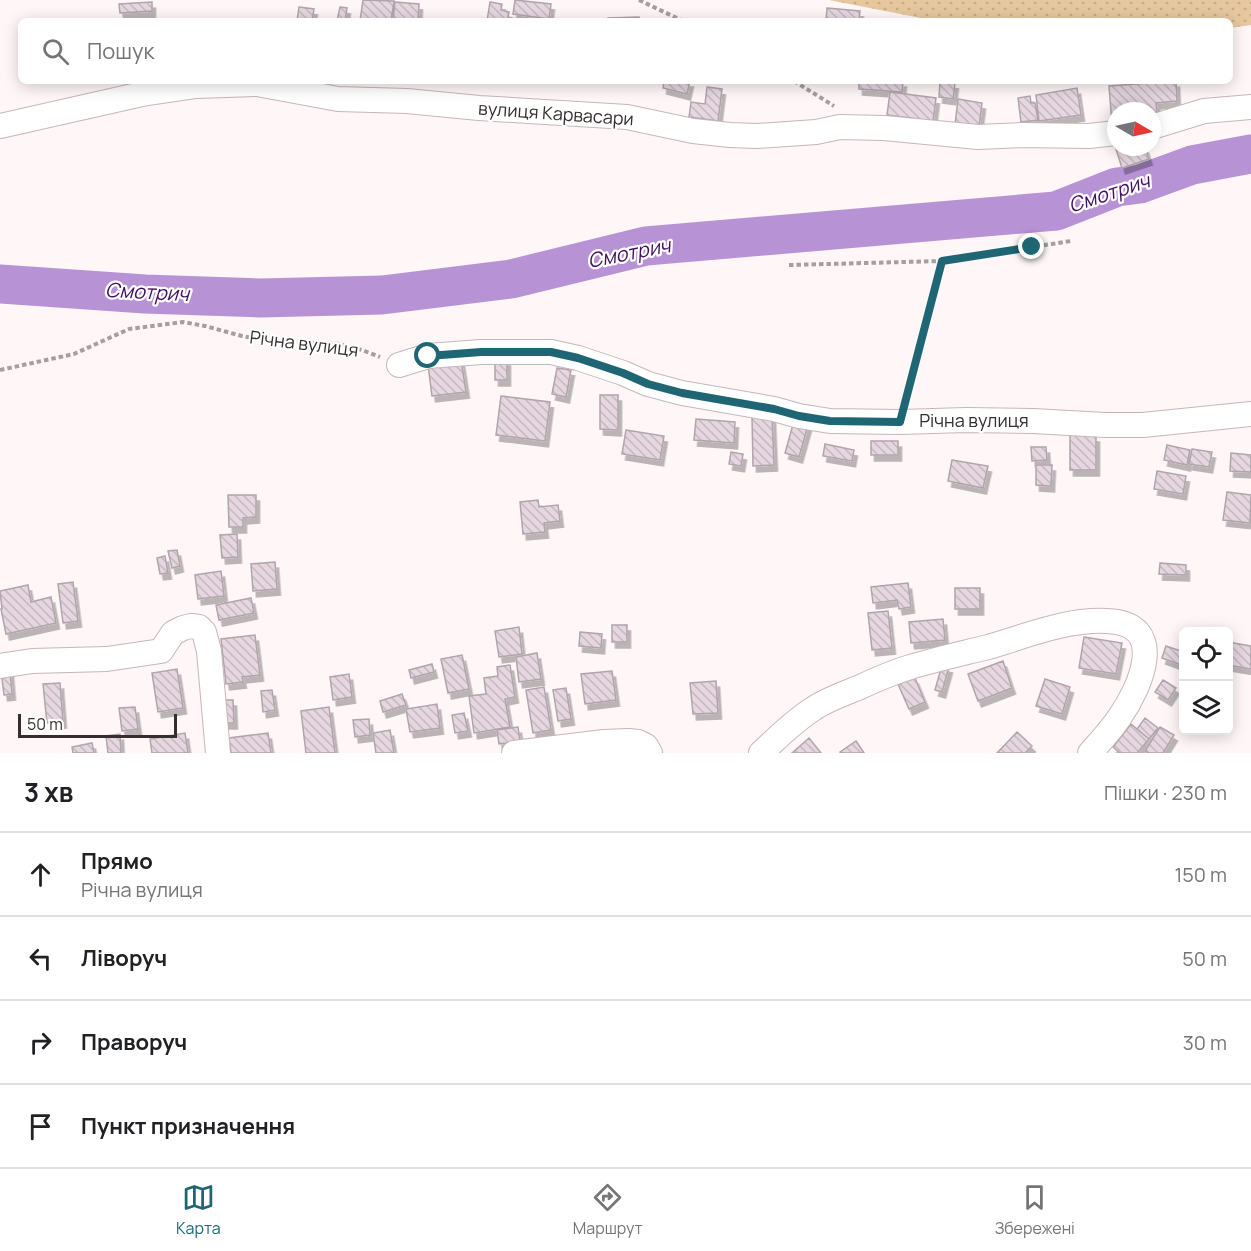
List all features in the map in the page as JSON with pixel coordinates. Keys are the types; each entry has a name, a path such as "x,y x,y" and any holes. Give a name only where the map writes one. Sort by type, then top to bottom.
{"street":[{"name":"вулиця Карвасари","path":"0,126 142,94 196,86 257,84 338,99 407,101 627,117 729,135 757,136 816,132 840,127 884,128 978,137 1107,134"},
{"path":"1161,124 1204,111 1251,107"},
{"name":"Річна вулиця","path":"399,364 428,356 481,352 551,352 578,358 648,384 682,393 830,421 966,420 1143,425 1233,414 1251,414"},
{"path":"761,753 813,708 903,669 1085,621 1129,624 1145,643 1144,663 1130,700 1119,718 1090,753"},
{"path":"0,666 32,661 107,659 161,651 173,633 183,627 199,627 204,632 209,651 219,753"},
{"path":"514,753 629,741 646,746 650,753"}],"path":[{"path":"639,0 677,18"},
{"path":"789,265 942,261 1071,241"},
{"path":"900,422 942,261"},
{"name":"Річна вулиця","path":"0,370 74,354 129,329 183,322 268,341 340,344 399,364"}],"shaded area":[{"path":"829,0 1251,0 1251,25 1233,28 1233,18 921,18"}],"building":[{"path":"363,0 394,1 391,18 360,18"},
{"path":"515,0 551,4 549,18 513,14"},
{"path":"152,2 152,11 120,13 119,4"},
{"path":"395,2 419,4 418,18 393,18"},
{"path":"490,2 502,4 501,10 509,12 508,18 487,18"},
{"path":"299,7 314,9 312,18 297,18"},
{"path":"340,7 347,8 345,18 338,18"},
{"path":"827,8 860,11 859,18 826,18"},
{"path":"664,84 689,84 687,94 663,88"},
{"path":"859,84 903,84 902,92 859,89"},
{"path":"940,84 955,84 953,99 939,97"},
{"path":"1176,84 1177,101 1110,102 1109,86"},
{"path":"707,87 722,89 718,121 689,117 691,102 705,104"},
{"path":"1077,88 1081,115 1039,121 1036,95"},
{"path":"890,92 936,98 933,121 887,115"},
{"path":"1030,96 1031,103 1035,103 1038,120 1021,122 1018,98"},
{"path":"958,99 982,103 979,128 955,125"},
{"path":"1118,156 1148,156 1149,159 1122,168"},
{"path":"461,360 466,392 432,396 428,365"},
{"path":"495,360 507,360 507,380 495,380"},
{"path":"557,368 571,370 566,397 552,394"},
{"path":"600,395 618,395 618,430 600,429"},
{"path":"501,396 550,402 545,441 496,435"},
{"path":"772,416 774,465 753,466 752,417"},
{"path":"696,419 735,422 734,443 694,440"},
{"path":"794,421 808,425 799,457 785,453"},
{"path":"626,430 664,436 660,460 622,454"},
{"path":"1070,435 1096,436 1096,470 1070,470"},
{"path":"871,441 898,441 898,455 871,455"},
{"path":"825,444 854,450 852,461 823,456"},
{"path":"1167,445 1190,450 1187,465 1164,460"},
{"path":"1031,447 1046,447 1047,460 1032,461"},
{"path":"1192,449 1212,452 1209,467 1189,464"},
{"path":"731,452 743,454 741,466 729,464"},
{"path":"1231,453 1251,455 1251,472 1230,471"},
{"path":"952,460 988,466 983,488 948,481"},
{"path":"1036,465 1052,465 1051,486 1036,485"},
{"path":"1157,471 1186,476 1183,494 1154,489"},
{"path":"1227,492 1251,495 1250,523 1223,520"},
{"path":"228,495 256,495 256,517 243,518 243,527 229,527"},
{"path":"538,500 539,507 558,505 560,521 544,523 545,532 523,534 520,502"},
{"path":"237,534 238,557 222,558 220,535"},
{"path":"177,550 180,566 172,568 168,551"},
{"path":"165,556 168,573 160,574 157,558"},
{"path":"275,562 277,589 253,591 251,564"},
{"path":"1160,563 1186,565 1186,575 1159,574"},
{"path":"221,571 224,596 198,599 195,575"},
{"path":"73,582 78,621 63,623 58,584"},
{"path":"908,583 911,607 899,609 897,600 873,603 871,587"},
{"path":"28,585 31,602 51,597 56,623 6,634 0,591"},
{"path":"955,588 980,588 980,609 955,609"},
{"path":"251,598 254,613 219,620 216,605"},
{"path":"888,611 892,648 872,650 868,613"},
{"path":"943,619 945,640 911,643 909,622"},
{"path":"612,625 627,625 627,642 612,642"},
{"path":"519,627 522,654 499,657 495,631"},
{"path":"580,632 602,634 601,648 579,646"},
{"path":"255,635 260,675 242,677 243,682 226,684 221,639"},
{"path":"1084,637 1122,643 1116,674 1079,668"},
{"path":"1233,643 1251,646 1251,669 1233,666"},
{"path":"1166,646 1179,650 1179,664 1162,658"},
{"path":"537,653 541,679 519,682 516,657"},
{"path":"462,655 469,689 448,693 441,659"},
{"path":"1003,661 1012,688 978,701 968,674"},
{"path":"432,664 434,672 411,678 409,670"},
{"path":"510,665 515,697 505,699 510,727 474,733 469,696 486,694 484,678 498,676 497,667"},
{"path":"942,665 949,667 942,692 935,690"},
{"path":"177,669 183,708 158,712 152,673"},
{"path":"10,670 12,694 4,695 1,671"},
{"path":"612,671 616,700 585,704 581,674"},
{"path":"349,674 352,697 333,700 330,677"},
{"path":"915,678 925,702 909,709 898,684"},
{"path":"1045,679 1070,687 1062,714 1036,706"},
{"path":"1163,680 1176,688 1168,700 1155,692"},
{"path":"716,681 718,713 693,714 690,683"},
{"path":"60,683 63,722 47,723 43,684"},
{"path":"544,687 551,730 533,733 526,690"},
{"path":"566,688 571,719 558,721 553,690"},
{"path":"272,690 275,710 263,712 261,691"},
{"path":"402,694 406,705 383,712 380,701"},
{"path":"222,700 233,700 234,723 223,723"},
{"path":"437,704 440,728 410,732 406,709"},
{"path":"135,707 138,729 122,731 119,708"},
{"path":"329,707 335,753 306,753 301,711"},
{"path":"464,713 468,731 455,733 452,715"},
{"path":"1145,718 1158,728 1149,739 1137,729"},
{"path":"369,719 370,735 355,737 353,720"},
{"path":"1131,724 1149,739 1137,753 1120,753 1113,747"},
{"path":"518,727 520,741 499,744 497,730"},
{"path":"1160,727 1174,735 1163,753 1145,751"},
{"path":"390,730 394,753 376,753 373,733"},
{"path":"1017,732 1032,746 1025,753 997,753"},
{"path":"185,733 188,753 152,753 150,739"},
{"path":"268,733 271,753 231,753 229,738"},
{"path":"120,734 121,753 108,753 106,736"},
{"path":"809,738 821,753 792,753"},
{"path":"856,741 864,753 840,752"},
{"path":"92,743 94,753 73,753 72,747"}],"waterway":[{"name":"Смотрич","path":"0,284 145,294 260,298 382,295 511,279 646,246 1056,211 1117,187 1140,184 1192,165 1251,154"}],"route":[{"path":"428,356 481,352 551,352 578,358 648,384 682,393 830,421 900,422 942,261 1032,247"}]}
